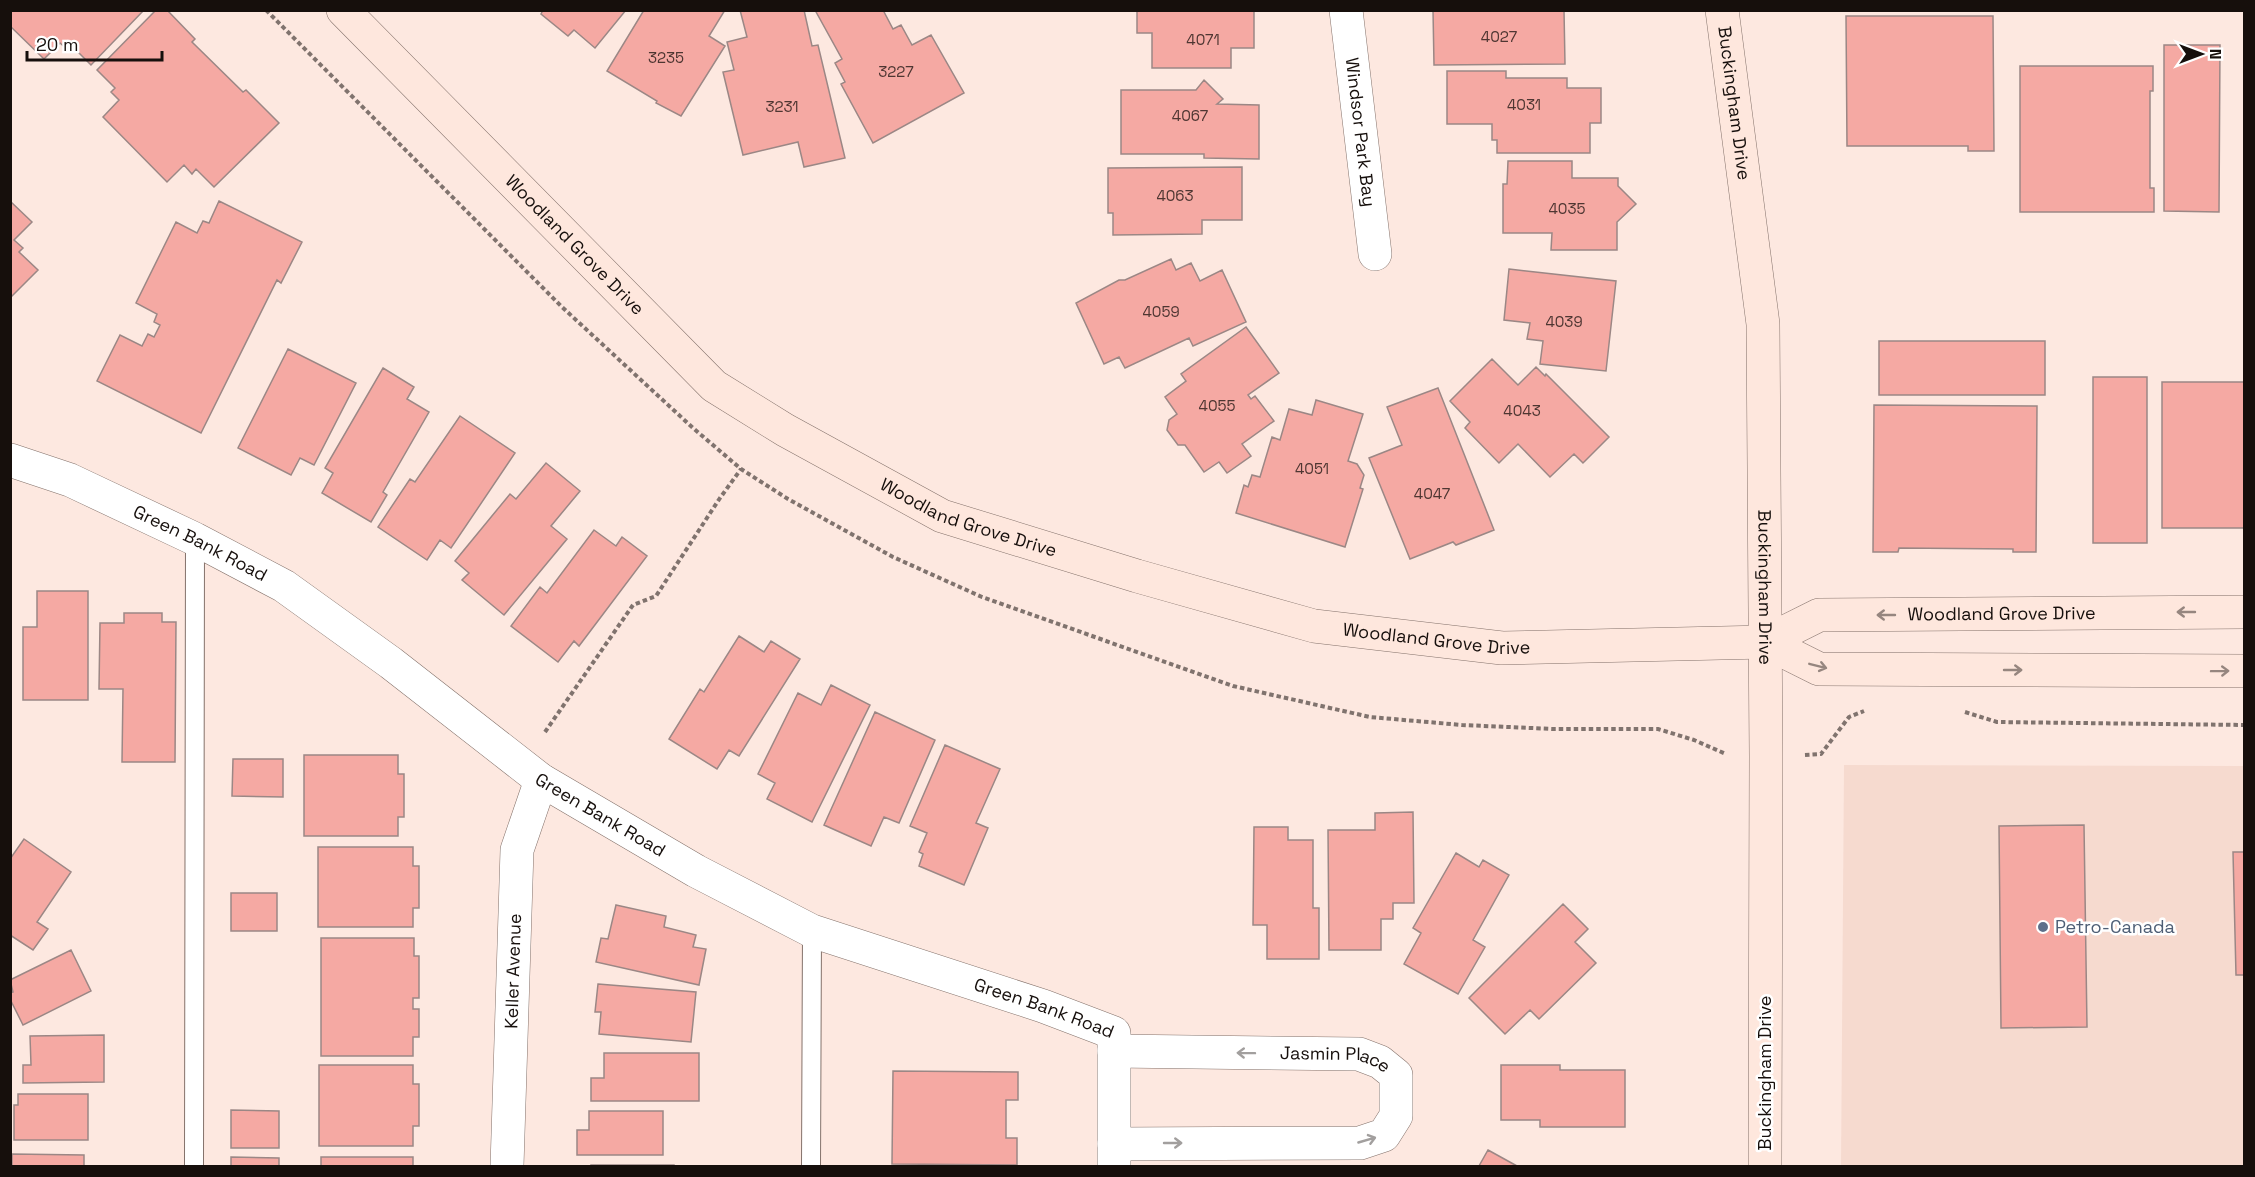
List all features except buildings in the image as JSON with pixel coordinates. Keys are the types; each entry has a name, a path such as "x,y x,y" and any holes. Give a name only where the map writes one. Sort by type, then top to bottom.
{"street":[{"name":"Woodland Grove Drive","path":"343,10 714,386 785,430 942,516 1137,576 1314,626 1502,648 1766,642 1819,615 2244,612"},
{"name":"Windsor Park Bay","path":"1346,10 1375,254"},
{"name":"Buckingham Drive","path":"1722,10 1763,324 1766,642 1765,1167"},
{"name":"Green Bank Road","path":"10,460 70,480 195,539 284,586 391,663 531,773 696,871 812,931 1043,1006 1114,1033 1114,1155"},
{"name":"Woodland Grove Drive","path":"1766,642 1819,669 2244,671"},
{"name":"Keller Avenue","path":"507,1167 517,850 531,773"},
{"name":"Jasmin Place","path":"1114,1051 1359,1054 1380,1062 1396,1075 1396,1116 1384,1135 1360,1143 1114,1155"}],"lane":[{"path":"194,1167 195,539"},
{"path":"811,1167 812,931"}],"path":[{"path":"531,773 633,605 656,596 741,469"}],"shaded area":[{"path":"1844,765 2244,766 2244,1166 1841,1166"}],"place":[{"name":"Petro-Canada","path":"2043,927"}]}
